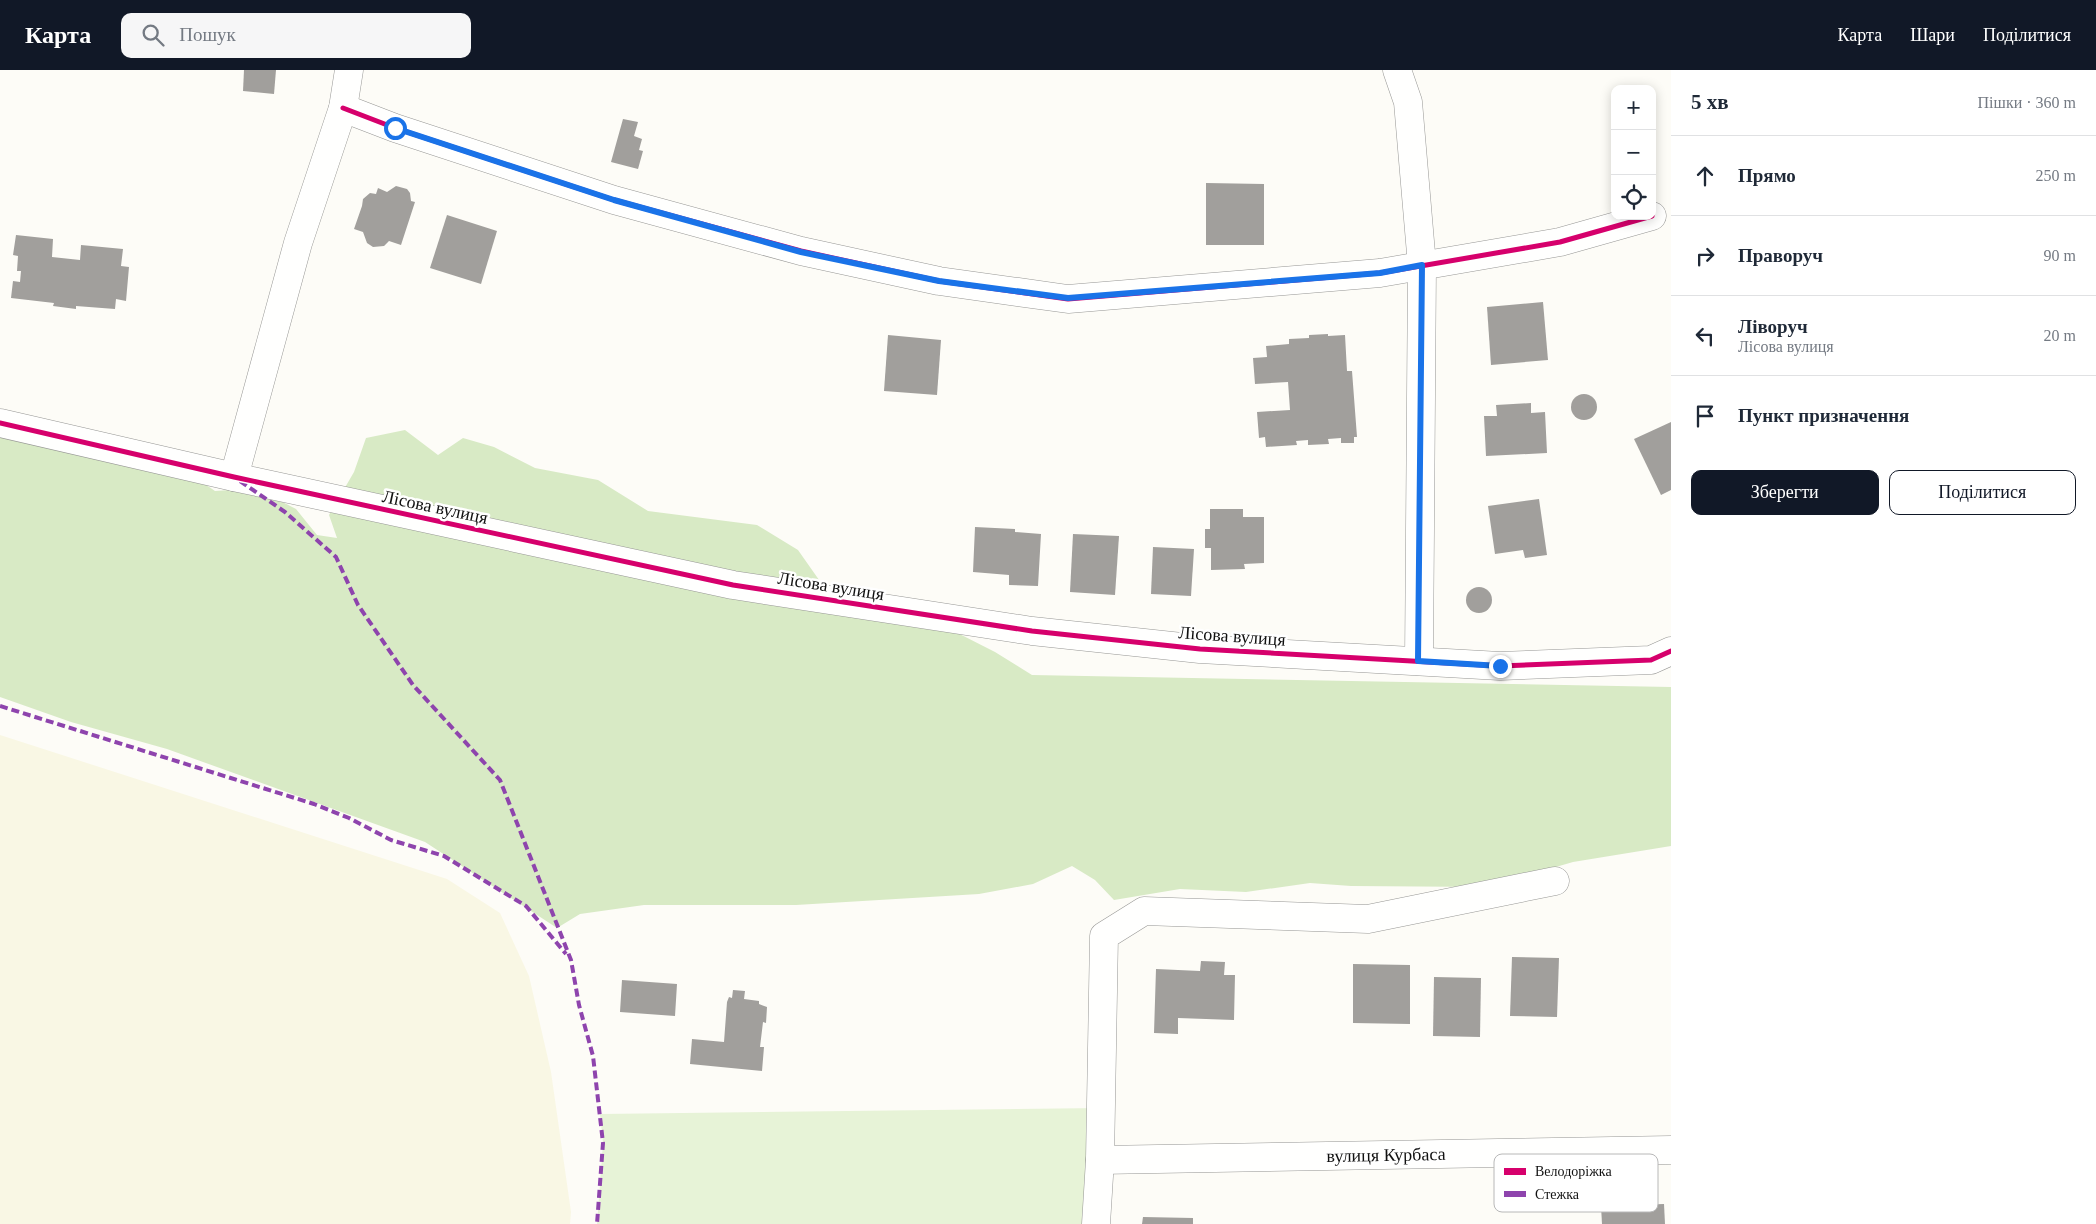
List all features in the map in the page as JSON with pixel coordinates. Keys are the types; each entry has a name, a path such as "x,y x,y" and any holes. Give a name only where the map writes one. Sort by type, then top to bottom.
{"street":[{"path":"234,477 298,242 343,108 349,70"},
{"path":"1397,70 1408,102 1422,265 1418,661"},
{"path":"343,108 395,128 614,200 801,252 939,281 1068,298 1380,273 1560,242 1638,220"},
{"path":"1656,215 1671,211"},
{"name":"Лісова вулиця","path":"0,423 234,477 733,585 1032,631 1200,649 1500,666 1651,660 1671,651"},
{"path":"1096,1224 1100,1160 1104,936 1144,911 1368,919 1555,881"},
{"name":"вулиця Курбаса","path":"1100,1160 1671,1150"}],"shaded area":[{"path":"0,735 447,879 500,913 529,976 551,1072 571,1212 570,1224 0,1224"}],"green space":[{"path":"0,420 196,478 215,491 245,489 271,496 296,509 317,535 337,538 329,515 354,472 366,438 405,430 438,455 463,438 494,447 535,468 598,480 648,511 757,525 798,550 824,587 930,619 995,652 1032,675 1671,687 1671,846 1573,862 1487,887 1351,886 1310,883 1246,892 1180,889 1114,900 1095,880 1072,866 1033,884 979,894 796,905 644,905 580,914 557,928 425,842 167,749 71,722 0,697"},
{"path":"1101,1108 1096,1224 597,1224 603,1143 600,1114"}],"building":[{"path":"244,70 276,70 274,94 243,91"},
{"path":"623,119 638,122 634,136 642,139 639,150 643,151 638,169 611,162"},
{"path":"1206,183 1264,184 1264,245 1206,245"},
{"path":"396,186 407,189 410,193 411,201 415,202 401,245 389,241 384,246 373,247 367,243 363,232 354,229 363,199 370,193 376,194 378,188 387,192"},
{"path":"447,215 497,231 481,284 430,268"},
{"path":"16,235 53,239 52,257 80,260 81,245 123,249 121,266 129,267 126,301 116,299 115,309 76,306 76,309 53,306 54,303 11,298 13,281 20,282 21,271 17,271 18,256 13,255"},
{"path":"1543,302 1548,360 1491,365 1487,307"},
{"path":"1328,334 1328,336 1345,335 1347,371 1352,371 1357,437 1354,437 1354,443 1341,443 1341,438 1328,439 1329,444 1308,445 1308,440 1296,441 1297,445 1266,447 1265,437 1259,438 1257,412 1290,410 1288,382 1255,384 1253,358 1267,357 1266,346 1289,344 1289,339 1309,338 1309,335"},
{"path":"888,335 941,340 937,395 884,391"},
{"path":"1584,394 1593,398 1597,407 1593,416 1584,420 1575,416 1571,407 1575,398"},
{"path":"1531,403 1531,413 1545,412 1547,453 1486,456 1484,416 1497,416 1496,405"},
{"path":"1671,422 1671,490 1661,495 1634,439"},
{"path":"1539,499 1547,555 1525,558 1523,550 1495,554 1488,506"},
{"path":"1210,509 1243,509 1243,517 1264,517 1264,563 1244,564 1245,569 1211,570 1211,548 1205,548 1205,529 1210,529"},
{"path":"975,527 1015,529 1015,532 1041,534 1038,586 1009,585 1009,575 973,572"},
{"path":"1073,534 1119,536 1115,595 1070,592"},
{"path":"1153,547 1194,549 1191,596 1151,594"},
{"path":"1479,587 1488,591 1492,600 1488,609 1479,613 1470,609 1466,600 1470,591"},
{"path":"1512,957 1559,958 1557,1017 1510,1016"},
{"path":"1201,961 1225,962 1224,975 1235,975 1234,1020 1178,1018 1178,1034 1154,1033 1156,969 1200,971"},
{"path":"1353,964 1410,965 1410,1024 1353,1023"},
{"path":"1434,977 1481,978 1480,1037 1433,1036"},
{"path":"622,980 677,984 675,1016 620,1012"},
{"path":"733,990 745,991 744,999 759,1001 759,1004 767,1007 766,1023 763,1022 760,1047 764,1047 762,1071 690,1064 692,1039 724,1042 727,1002 729,997 732,998"},
{"path":"1658,1204 1664,1204 1665,1224 1602,1224 1601,1212 1658,1212"},
{"path":"1143,1217 1193,1218 1193,1224 1142,1224"}],"marked path":[{"path":"240,481 285,512 336,557 358,605 413,685 500,780 571,960 579,1005 593,1056 603,1143 597,1224"},
{"path":"0,706 314,804 349,818 391,840 444,856 526,906 566,954"}],"cycle path":[{"path":"343,108 395,128 614,200 801,251 939,281 1068,299 1380,273 1560,242 1638,220"},
{"path":"0,423 234,477 733,585 1032,631 1200,649 1500,666 1651,660 1671,651"}],"route":[{"path":"395,128 614,200 801,252 939,281 1068,298 1179,291 1380,273 1422,265 1418,661 1500,666"}]}
